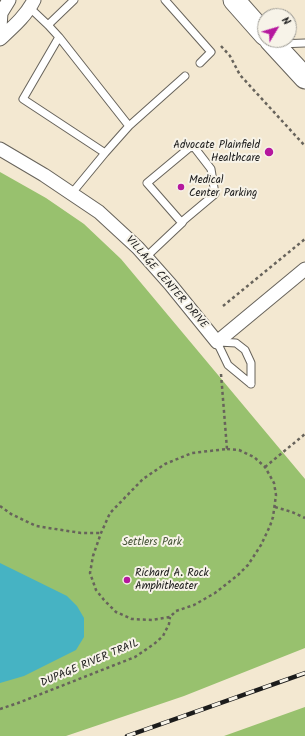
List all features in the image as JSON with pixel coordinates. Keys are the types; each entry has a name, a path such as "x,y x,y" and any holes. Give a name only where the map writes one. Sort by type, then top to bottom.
{"main road":[{"path":"234,0 257,26"},
{"path":"277,48 305,78"}],"street":[{"path":"0,27 1,13 9,0"},
{"path":"0,39 21,19 32,4"},
{"name":"VILLAGE CENTER DRIVE","path":"0,149 44,175 99,212 138,248 170,284 217,342"},
{"path":"217,342 305,269"}],"lane":[{"path":"48,25 74,0"},
{"path":"165,0 211,52 200,63"},
{"path":"32,4 129,126"},
{"path":"59,37 23,99 105,153"},
{"path":"72,193 129,126 185,76"},
{"path":"146,257 216,194 211,169 194,147 189,148 147,182 182,223"},
{"path":"217,342 236,343 245,350 251,363 251,384 228,365 217,342"}],"path":[{"path":"220,45 230,56 240,75 305,146"},
{"path":"224,306 305,239"},
{"path":"221,373 227,449"},
{"path":"265,467 305,434"},
{"path":"227,449 239,450 254,457 265,467 274,483 276,495 275,507 270,526 261,546 248,566 215,593 194,605 176,611 170,617 152,620 132,619 116,612 96,590 90,573 93,556 101,533 110,513 143,479 165,464 192,453 227,449"},
{"path":"0,506 11,514 36,526 81,533 101,533"},
{"path":"275,507 305,518"},
{"name":"DUPAGE RIVER TRAIL","path":"0,709 135,657 154,644 162,636 169,624 170,617"}],"green space":[{"name":"Settlers Park","path":"0,172 46,198 84,224 121,259 305,479 305,648 184,696 66,736 0,736"},
{"path":"305,707 305,736 224,736"}],"water":[{"path":"0,563 67,596 77,606 84,618 84,637 76,650 24,676 0,683"}],"railway":[{"path":"127,736 305,673"}],"place":[{"name":"Advocate Plainfield Healthcare","path":"269,152"},
{"name":"Medical Center Parking","path":"181,187"},
{"name":"Richard A. Rock Amphitheater","path":"127,580"}]}
